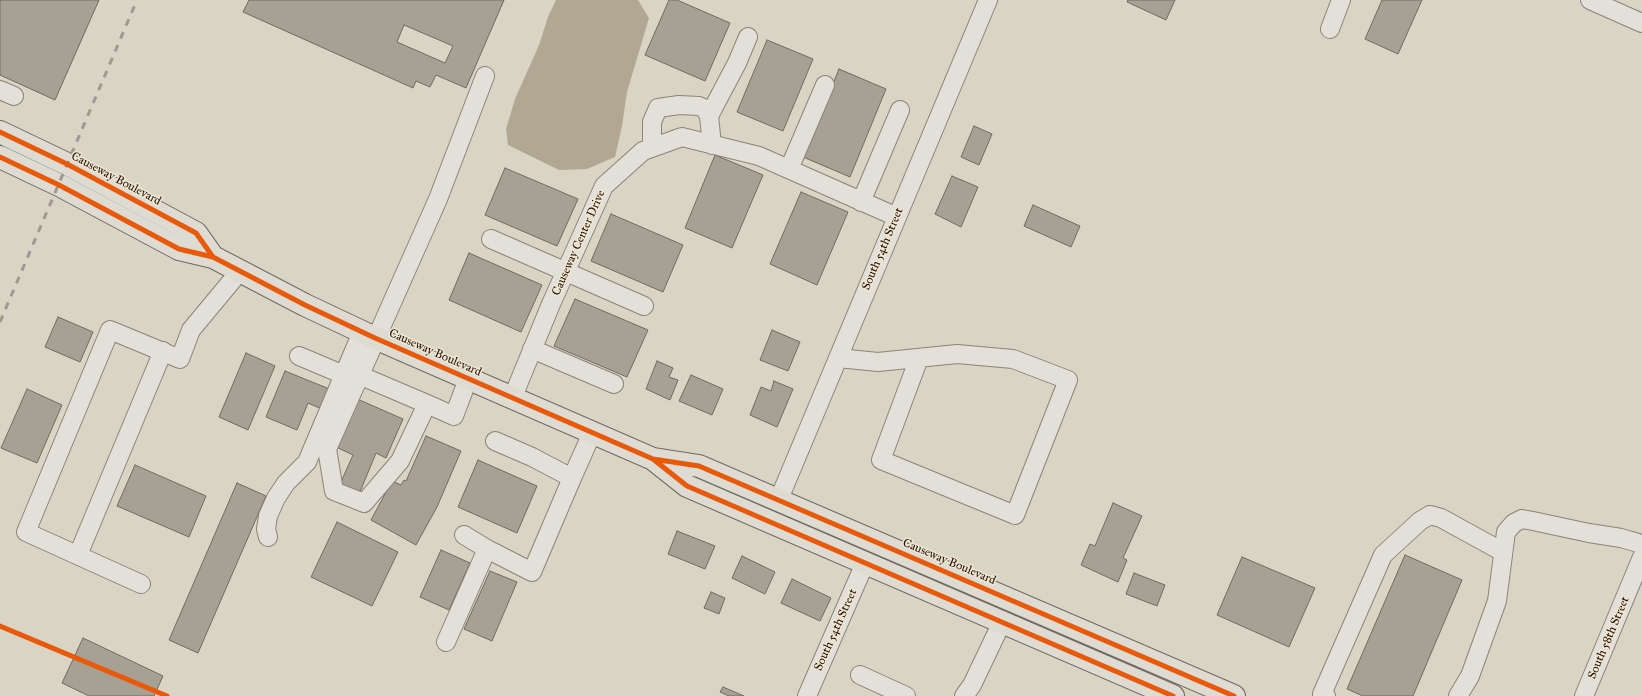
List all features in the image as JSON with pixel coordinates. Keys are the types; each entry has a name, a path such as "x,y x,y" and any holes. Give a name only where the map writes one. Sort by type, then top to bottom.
{"main road":[{"name":"Causeway Boulevard","path":"0,132 67,164 196,233 213,257"},
{"name":"Causeway Boulevard","path":"0,157 59,185 179,250 213,257 305,305 468,379 653,459 699,466 779,499 1234,696"},
{"name":"Causeway Boulevard","path":"653,459 687,486 1173,696"},
{"path":"677,478 710,482 764,505 771,506 779,499"},
{"path":"865,563 869,558 874,556 1038,623 1043,624 1054,618"}],"street":[{"name":"South 54th Street","path":"779,499 988,0"},
{"path":"1330,28 1341,0"},
{"path":"1590,0 1642,23"},
{"path":"709,116 737,63 748,38"},
{"path":"268,537 266,529 268,516 276,498 286,483 307,462 352,375 369,335 438,199 485,76"},
{"path":"789,169 825,85"},
{"path":"652,148 652,122 658,108 679,105 699,106 705,109 709,116 712,145"},
{"path":"861,202 900,110"},
{"name":"Causeway Center Drive","path":"512,398 604,186 643,151 682,137 759,156 897,217"},
{"path":"491,239 644,306"},
{"path":"141,584 26,532 110,330 164,351 180,359 191,330 240,271"},
{"path":"532,349 614,384"},
{"path":"78,555 164,351"},
{"path":"838,358 878,362 957,354 1013,359 1068,380 1015,515 881,460 919,358"},
{"path":"299,356 427,404 454,416 468,379"},
{"path":"352,375 327,449 334,490 364,503 400,461 427,404"},
{"path":"464,535 487,549 532,572 592,433"},
{"path":"495,441 532,456 572,478"},
{"path":"1326,696 1322,694 1383,555 1420,521 1430,515 1442,518 1503,552"},
{"path":"1458,696 1470,676 1498,601 1506,532 1514,523 1522,519 1621,538 1642,544"},
{"path":"446,642 487,549"},
{"name":"South 58th Street","path":"1584,696 1642,557"},
{"name":"South 54th Street","path":"807,696 865,563"},
{"path":"964,696 972,685 1002,622"},
{"path":"860,675 906,696"}],"shaded area":[{"path":"556,0 638,0 649,18 627,92 622,126 615,157 587,169 559,170 508,145 506,129 515,99 539,45 548,17"}],"building":[{"path":"0,0 99,0 55,100 0,75"},
{"path":"249,0 504,0 466,88 436,75 430,87 416,81 413,88 243,12","holes":["404,25 453,46 445,63 397,42"]},
{"path":"669,0 677,0 730,23 705,81 645,55"},
{"path":"1128,0 1175,0 1166,20 1127,2"},
{"path":"1382,0 1422,0 1398,54 1365,39"},
{"path":"767,40 813,59 783,131 737,112"},
{"path":"839,69 886,89 850,177 803,157"},
{"path":"974,126 992,134 979,165 961,157"},
{"path":"715,155 763,175 732,248 685,228"},
{"path":"505,168 578,199 557,246 485,215"},
{"path":"952,176 978,187 961,227 935,214"},
{"path":"801,192 848,212 817,285 770,264"},
{"path":"1033,205 1080,226 1071,247 1024,226"},
{"path":"611,214 683,245 663,292 591,261"},
{"path":"469,253 542,285 521,332 449,300"},
{"path":"575,299 648,330 627,377 554,346"},
{"path":"58,317 93,332 80,362 45,347"},
{"path":"772,330 800,342 788,371 760,360"},
{"path":"246,353 275,366 248,430 219,417"},
{"path":"657,361 673,368 669,377 678,380 670,400 646,389"},
{"path":"285,371 332,390 324,410 308,403 297,430 266,417"},
{"path":"691,375 723,389 712,415 679,401"},
{"path":"774,381 793,389 777,427 750,415 761,387 771,391"},
{"path":"27,389 62,405 37,463 1,448"},
{"path":"355,398 403,419 386,458 376,453 360,492 340,484 353,455 334,446"},
{"path":"426,436 461,451 437,507 416,545 371,520 392,481 401,485 404,480 406,481"},
{"path":"478,460 537,486 517,533 458,507"},
{"path":"135,465 206,496 189,537 117,506"},
{"path":"237,483 266,496 198,653 169,640"},
{"path":"1113,503 1142,516 1123,558 1127,560 1118,582 1081,565 1090,544 1095,546"},
{"path":"337,522 398,552 372,606 311,577"},
{"path":"677,531 715,546 705,569 668,554"},
{"path":"441,550 470,563 449,610 420,597"},
{"path":"1405,555 1462,580 1413,696 1363,696 1347,689"},
{"path":"742,556 775,572 765,594 732,578"},
{"path":"1242,557 1315,588 1289,647 1217,615"},
{"path":"490,571 517,582 492,641 464,629"},
{"path":"1134,573 1165,585 1157,606 1126,594"},
{"path":"792,579 831,598 820,621 781,603"},
{"path":"711,592 725,598 719,614 704,608"},
{"path":"83,638 163,676 154,696 89,696 62,683"},
{"path":"723,687 744,696 729,696 720,692"}],"railway":[{"path":"0,322 137,0"}],"cycle path":[{"path":"0,132 67,164 196,233 213,257"},
{"path":"0,157 59,185 179,249 213,257 305,305 375,338 653,459 687,486 1173,696"},
{"path":"653,459 699,466 1234,696"},
{"path":"0,626 167,696"}]}
